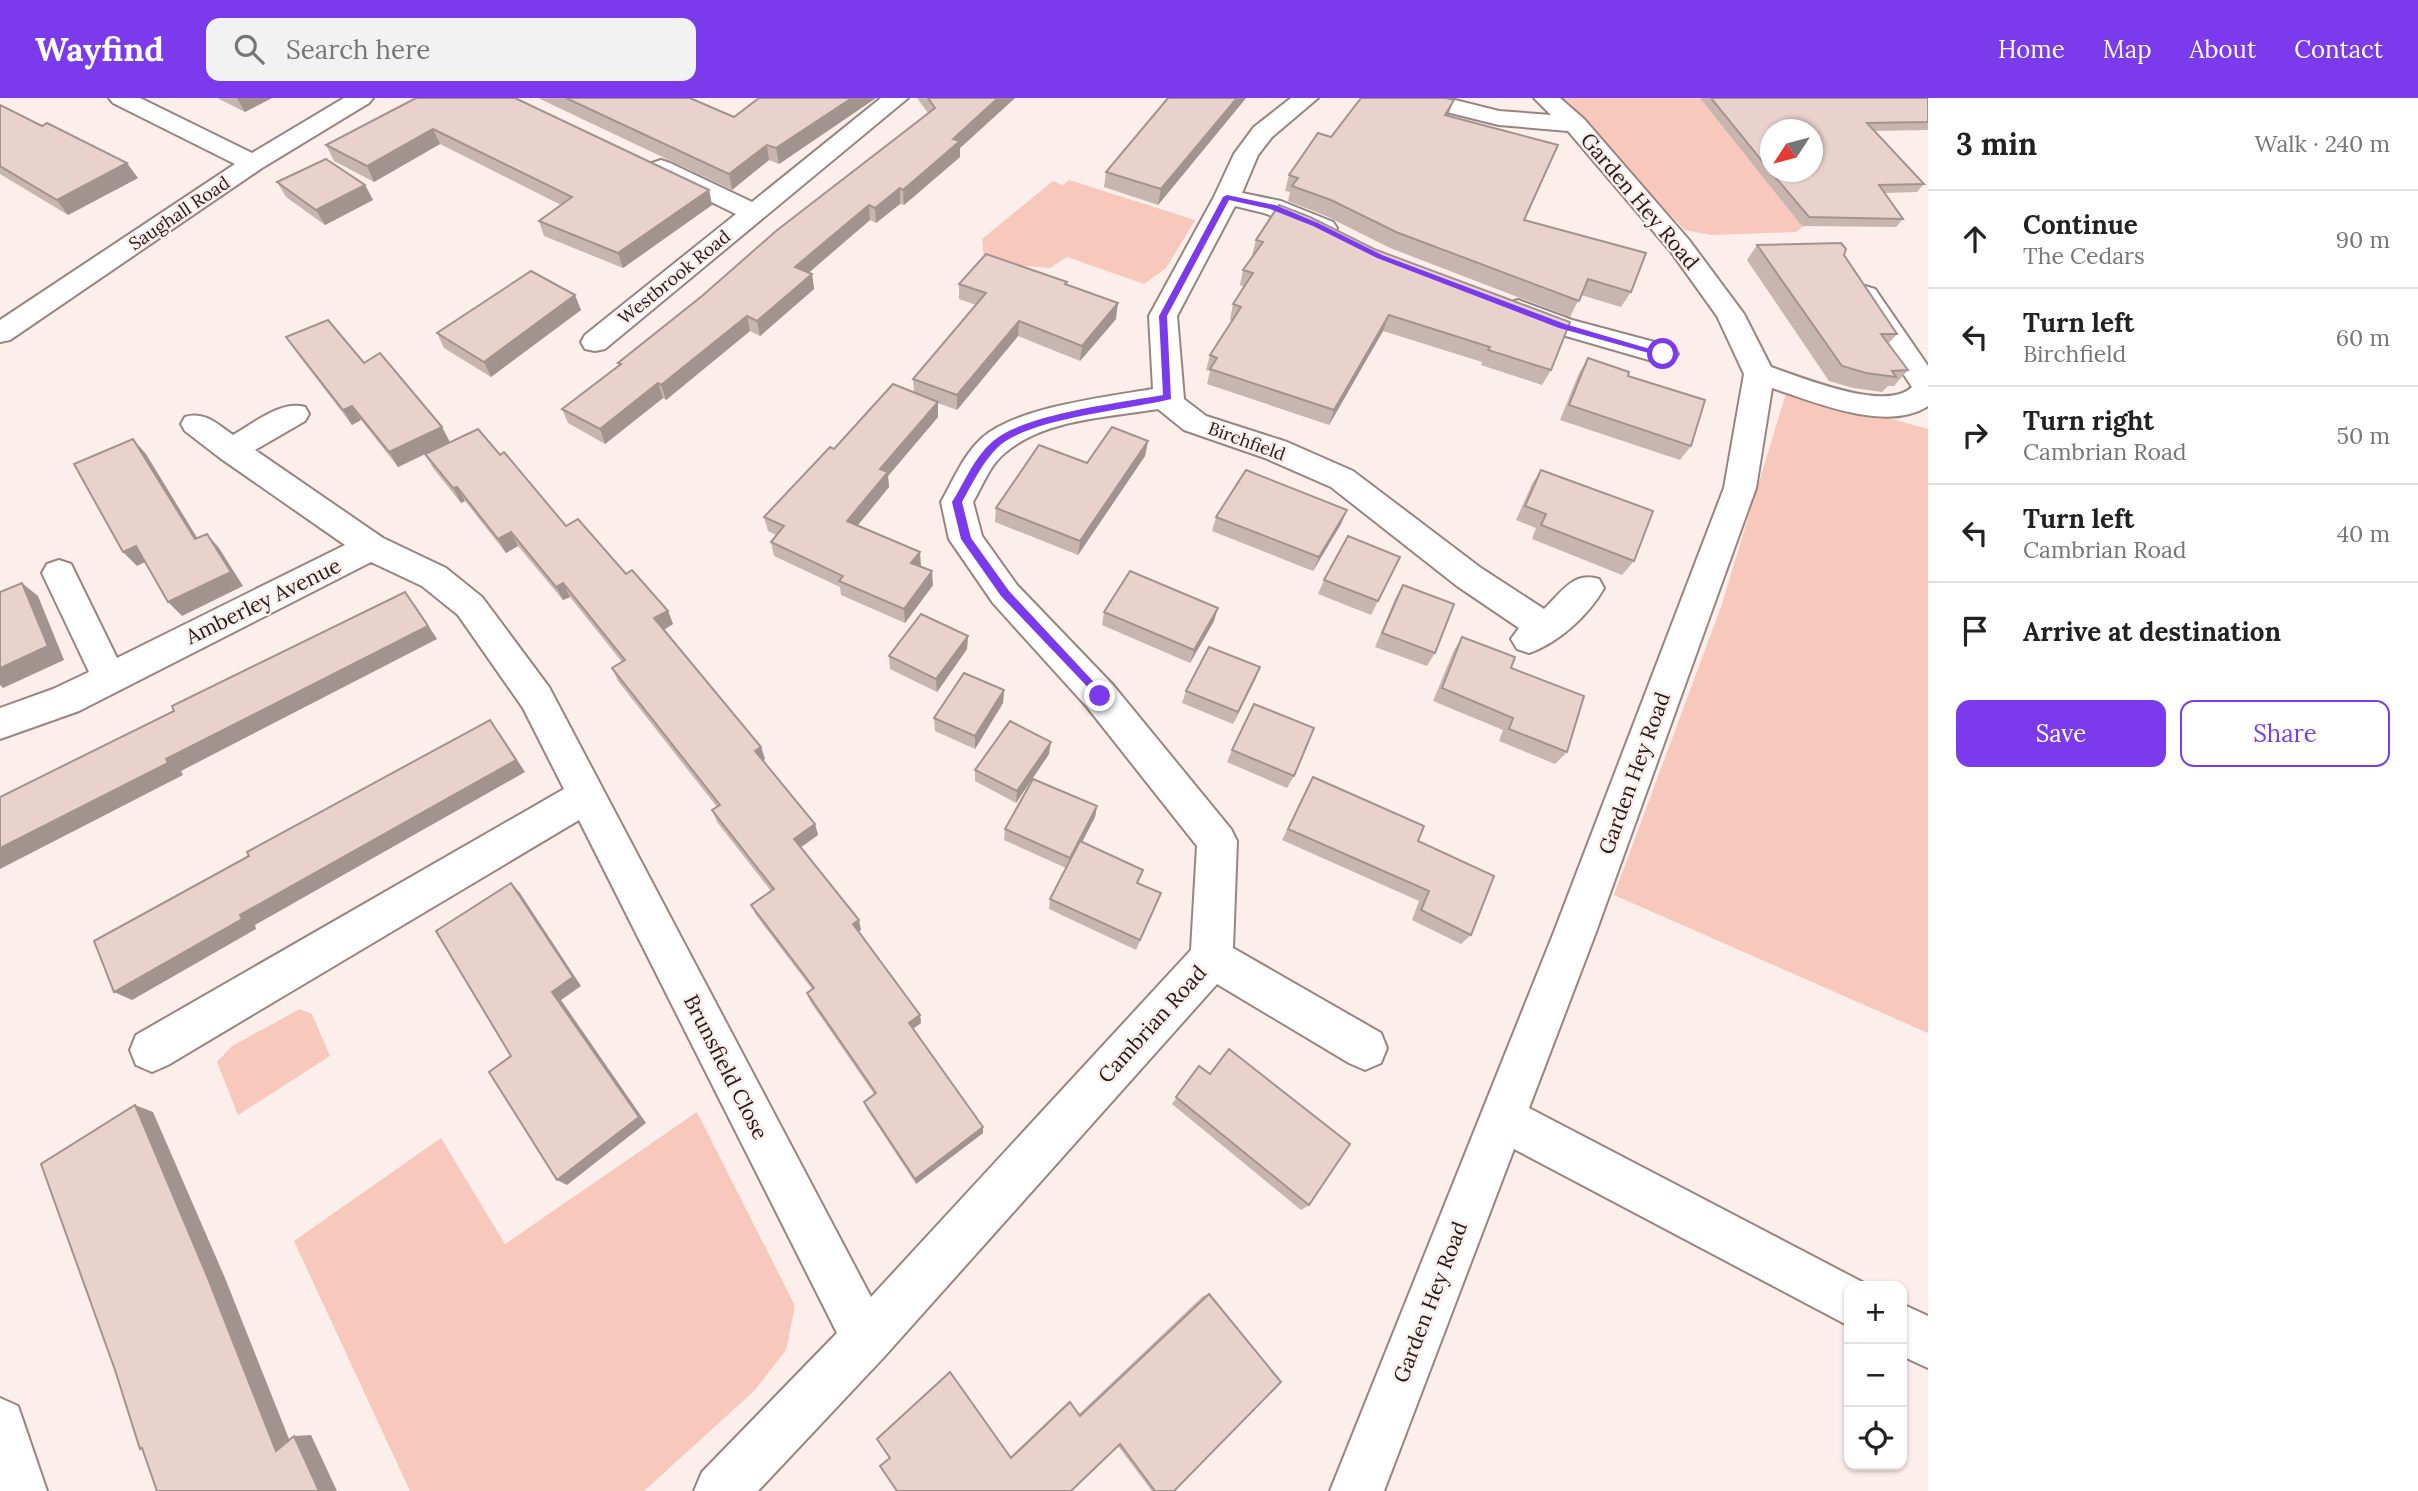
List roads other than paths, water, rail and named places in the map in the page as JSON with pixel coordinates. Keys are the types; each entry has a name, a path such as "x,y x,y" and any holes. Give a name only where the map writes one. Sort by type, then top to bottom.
{"street":[{"path":"121,98 253,163"},
{"name":"Saughall Road","path":"0,333 253,163 360,98"},
{"name":"Westbrook Road","path":"595,342 896,98"},
{"path":"1168,397 1163,316 1227,197 1246,154 1263,132 1306,98"},
{"path":"1418,98 1499,118 1575,124"},
{"name":"Garden Hey Road","path":"1357,1491 1575,932 1740,488 1759,374 1730,314 1680,246 1575,124 1546,98"},
{"name":"Westbrook Road","path":"645,161 754,212"},
{"path":"1227,197 1272,207 1348,240"},
{"path":"1759,374 1867,404 1900,406 1920,399 1927,387 1848,269"},
{"path":"1493,298 1562,326 1663,354"},
{"name":"Birchfield","path":"1168,397 1171,405 1195,423 1276,450 1342,479 1538,633 1587,588"},
{"name":"Cambrian Road","path":"747,1481 866,1339 1212,958 1217,841 1100,696 1005,594 966,539 957,502 994,444 1017,431 1058,419 1168,397"},
{"path":"231,450 294,414"},
{"name":"Amberley Avenue","path":"0,724 66,700 371,547 196,424"},
{"name":"Brunsfield Close","path":"371,547 434,577 470,606 536,698 866,1339"},
{"path":"59,573 109,677"},
{"path":"152,1050 586,796"},
{"path":"1212,958 1365,1048"},
{"path":"1502,1118 1844,1298"},
{"path":"1907,1332 1928,1343"},
{"path":"0,1424 20,1491"}]}
